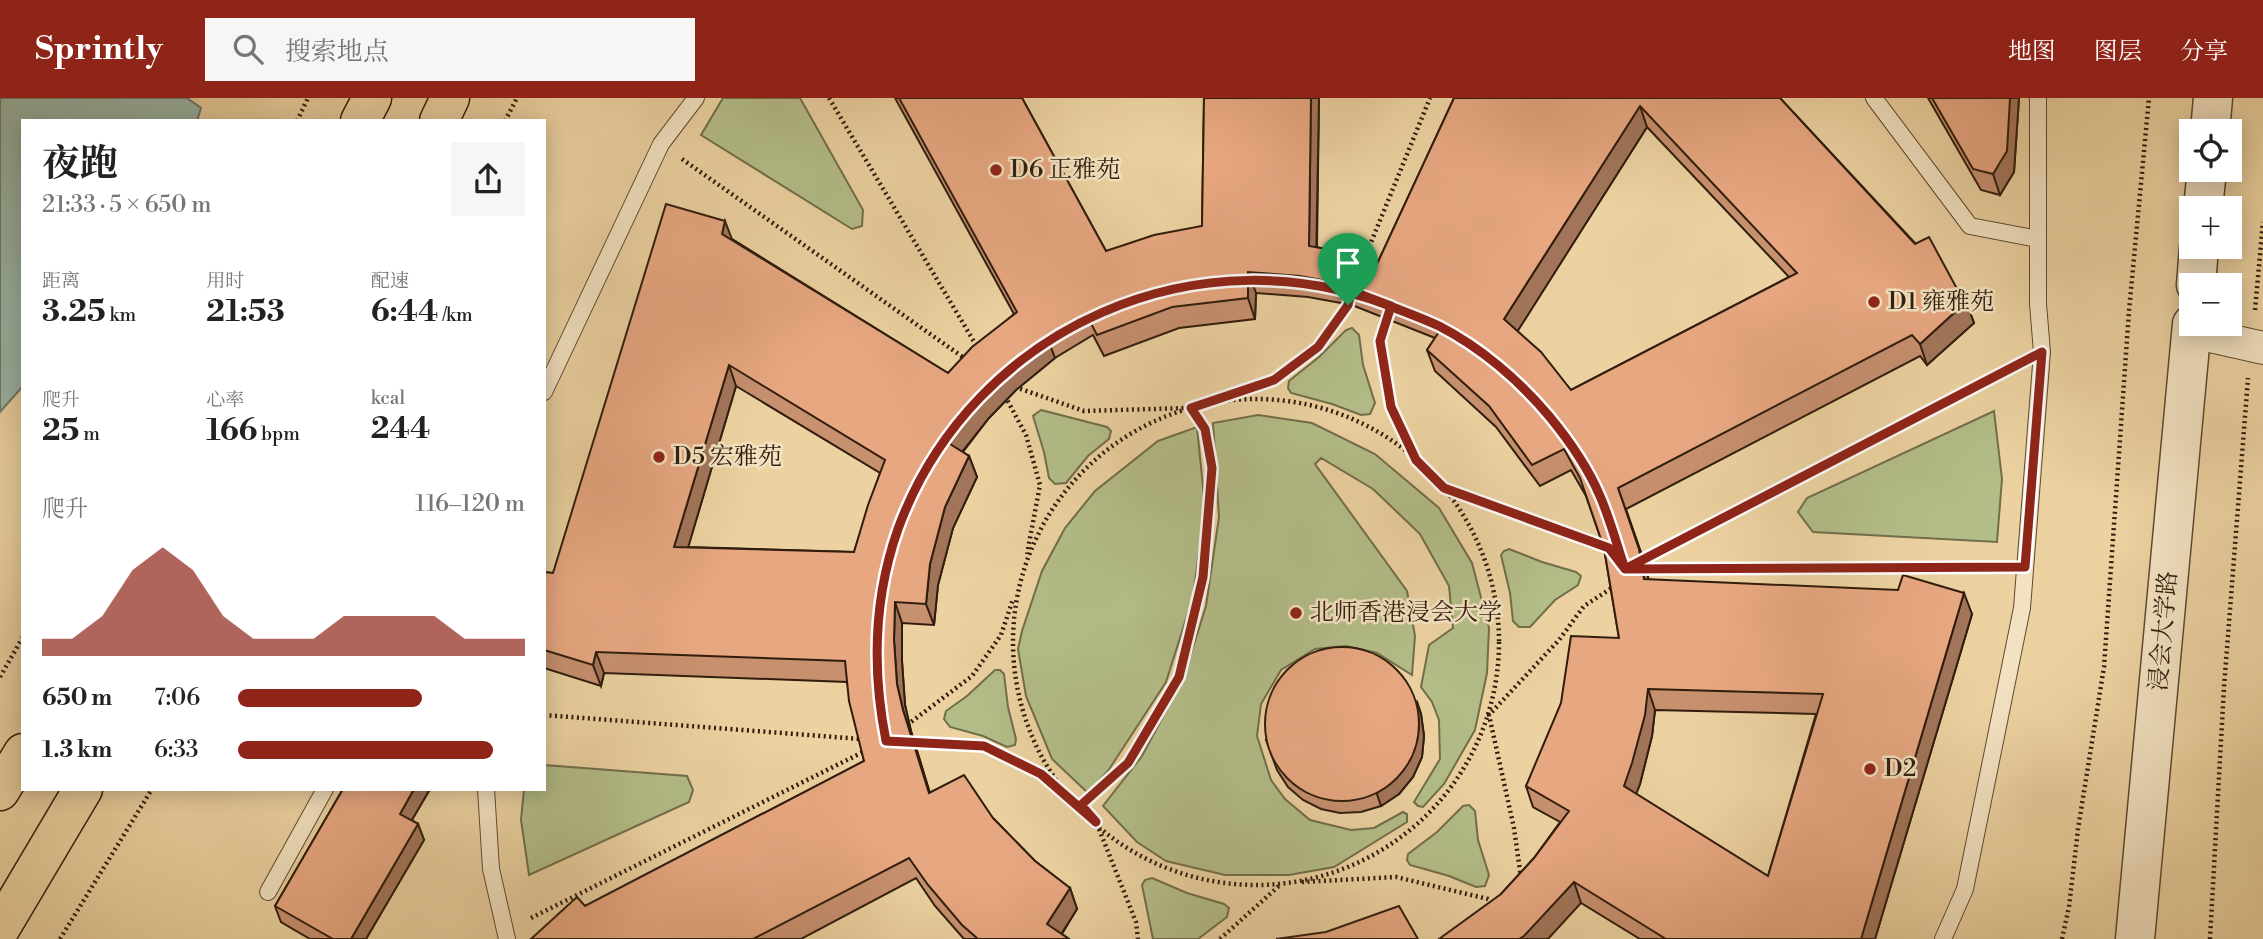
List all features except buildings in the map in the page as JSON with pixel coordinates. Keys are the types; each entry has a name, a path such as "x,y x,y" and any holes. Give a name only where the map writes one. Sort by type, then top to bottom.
{"main road":[{"path":"361,119 372,98"},
{"path":"440,119 450,98"},
{"path":"0,791 21,756"},
{"path":"0,929 82,791"}],"street":[{"path":"2211,119 2213,98"},
{"name":"浸会大学路","path":"2135,939 2191,336"},
{"path":"2221,336 2257,346"}],"lane":[{"path":"546,388 683,98"},
{"path":"662,144 696,98"},
{"path":"1874,98 1970,226 2038,239"},
{"path":"1943,939 1965,889 2022,608 2042,352 2038,304 2038,98"},
{"path":"268,892 324,791"},
{"path":"486,791 491,869 506,935"}],"path":[{"path":"298,119 308,98"},
{"path":"506,119 517,98"},
{"path":"829,98 983,357"},
{"path":"1362,265 1430,98"},
{"path":"2062,939 2104,667 2129,311 2149,98"},
{"path":"662,144 975,365"},
{"path":"2210,939 2224,687 2257,346 2263,222"},
{"path":"897,733 972,676 1001,635 1024,565 1040,528 1061,495 1088,466 1119,441 1154,422 1274,380 1318,347 1348,305 1351,291"},
{"path":"1391,306 1380,341 1391,407 1416,460"},
{"path":"2025,567 1638,566 2042,352"},
{"path":"1009,385 1084,411 1191,408 1230,400 1270,400 1310,405 1348,417 1384,436 1416,460 1444,488 1468,521 1485,557 1496,595 1500,635 1498,675 1489,715 1474,751 1453,786 1427,816 1396,842 1360,862 1328,875 1281,884 1220,939"},
{"path":"1003,391 1026,435 1040,485 1015,603 1012,643 1015,682 1025,720 1041,757 1096,822 1136,922 1138,939"},
{"path":"1081,805 1128,763 1179,677 1203,577 1212,468 1205,429 1191,408"},
{"path":"1444,488 1609,548"},
{"path":"1489,715 1559,640 1584,606 1619,583"},
{"path":"0,677 21,640"},
{"path":"546,715 872,740"},
{"path":"1489,715 1514,828 1522,889"},
{"path":"900,741 984,746 1041,774 1123,846 1160,865 1199,878 1240,885 1396,877 1488,900 1498,906"},
{"path":"506,935 874,747"},
{"path":"60,939 151,791"}],"green space":[{"path":"723,98 800,98 863,210 862,226 852,229 701,135"},
{"path":"1352,328 1359,335 1363,365 1375,403 1370,414 1361,415 1291,393 1288,388 1289,381 1319,357 1346,330"},
{"path":"1041,410 1107,427 1111,431 1109,439 1088,456 1066,483 1055,484 1049,478 1033,416"},
{"path":"1994,411 2002,479 1997,542 1813,532 1798,512 1807,498"},
{"path":"1258,415 1312,423 1375,454 1439,508 1472,563 1489,628 1487,673 1475,730 1444,784 1423,807 1418,806 1414,802 1440,759 1439,720 1432,702 1421,687 1429,645 1453,628 1449,586 1420,534 1373,489 1321,458 1315,464 1407,591 1415,636 1412,675 1377,653 1346,646 1315,649 1281,670 1261,704 1257,736 1271,780 1285,799 1310,820 1351,830 1374,828 1403,812 1407,814 1407,822 1334,867 1289,875 1225,875 1166,861 1137,842 1103,806 1142,756 1183,679 1206,606 1219,517 1213,423"},
{"path":"1197,427 1205,507 1193,597 1166,682 1108,771 1088,793 1052,759 1026,696 1018,649 1022,631 1042,571 1065,528 1095,491 1158,441"},
{"path":"1509,549 1581,576 1578,585 1555,600 1530,627 1519,627 1513,621 1501,555"},
{"path":"995,670 1004,674 1016,739 1015,745 1007,747 983,736 950,727 944,719 946,711"},
{"path":"546,765 687,776 693,790 689,802 529,875 521,820 524,791 546,791"},
{"path":"1469,805 1475,811 1478,840 1489,875 1485,886 1476,887 1410,865 1408,854 1437,832 1463,806"},
{"path":"1152,878 1187,893 1224,904 1229,908 1227,917 1198,939 1153,939 1142,885 1145,880"}],"shaded area":[{"path":"0,98 187,98 201,108 198,119 21,119 21,388 0,412"}],"place":[{"name":"D6 正雅苑","path":"996,170"},
{"name":"D1 雍雅苑","path":"1874,302"},
{"name":"D5 宏雅苑","path":"659,457"},
{"name":"北师香港浸会大学","path":"1296,613"},
{"name":"D2","path":"1870,769"}],"route":[{"path":"1348,305 1318,347 1274,380 1191,408 1205,429 1212,468 1203,577 1179,677 1128,763 1081,805 1096,822 1041,774 984,746 886,741 880,713 876,667 878,620 886,574 898,530 917,487 940,446 997,380 1038,347 1121,304 1166,290 1212,282 1258,280 1305,283 1351,291 1391,306 1439,326 1479,351 1549,416 1576,454 1600,495 1625,569 2042,352 2025,567 1625,569 1609,548 1444,488 1416,460 1391,407 1380,341 1391,306 1351,291 1348,305"}]}
